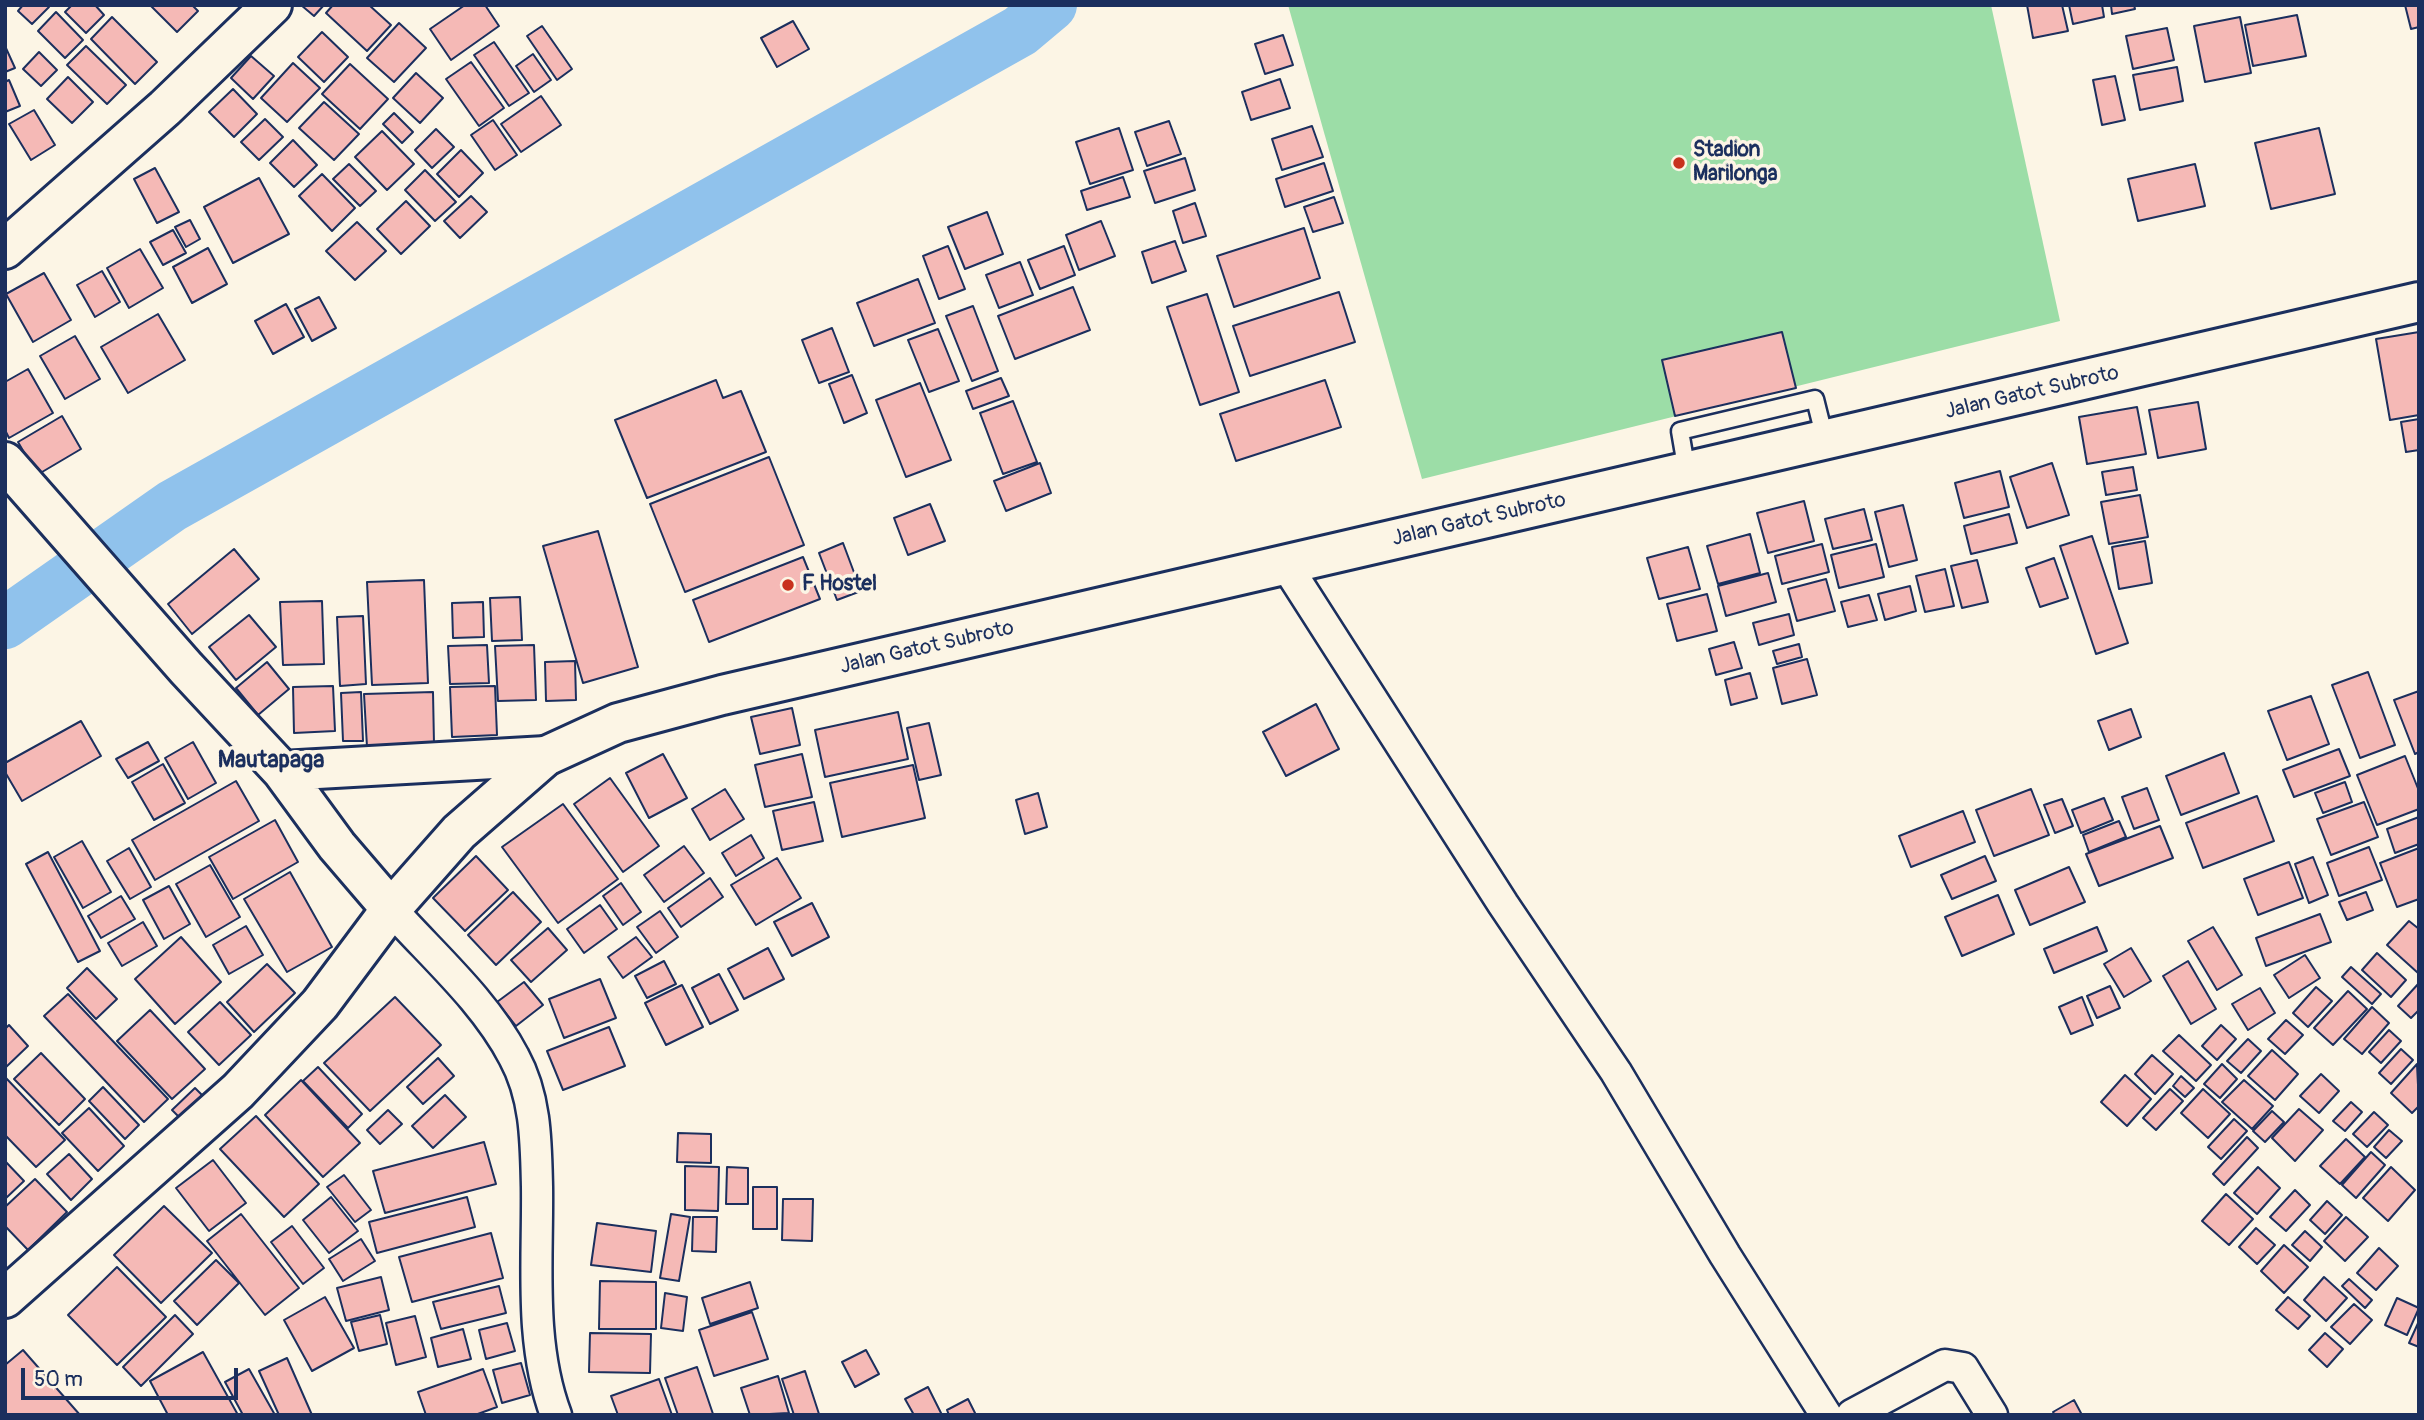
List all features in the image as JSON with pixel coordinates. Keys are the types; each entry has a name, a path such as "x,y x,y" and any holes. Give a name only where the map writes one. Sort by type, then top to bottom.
{"main road":[{"path":"5,249 165,108 272,5"},
{"name":"Jalan Gatot Subroto","path":"546,757 618,723 683,706 2419,302"},
{"path":"5,462 186,668 282,771 337,846 391,909"},
{"path":"282,771 546,757"},
{"path":"5,1298 238,1091 320,1004 391,909 459,832 546,757"}],"street":[{"path":"1286,565 1503,904 1616,1072 1725,1255 1826,1415"},
{"path":"391,909 485,1014 514,1056 529,1092 536,1137 536,1280 549,1398 556,1415"},
{"path":"1852,1415 1945,1365 1963,1368 1992,1415"}],"green space":[{"name":"Stadion Marilonga","path":"1288,5 1991,5 2060,321 1422,479"}],"building":[{"path":"23,5 49,7 32,24 18,11"},
{"path":"72,5 95,5 104,15 86,33 65,12"},
{"path":"150,5 192,5 198,11 177,32"},
{"path":"301,5 324,5 314,16"},
{"path":"333,5 369,5 391,25 367,51 326,13"},
{"path":"465,5 485,5 499,26 451,60 430,29"},
{"path":"2027,5 2062,5 2068,31 2033,38"},
{"path":"2069,5 2102,5 2104,17 2073,24"},
{"path":"2111,5 2134,5 2135,9 2112,14"},
{"path":"2405,5 2419,5 2419,27 2411,29"},
{"path":"56,12 83,40 65,58 38,31"},
{"path":"2297,15 2306,56 2253,66 2245,25"},
{"path":"112,17 157,62 135,84 91,39"},
{"path":"2240,17 2251,73 2205,82 2194,26"},
{"path":"793,21 809,49 777,67 761,38"},
{"path":"399,23 426,48 394,82 367,58"},
{"path":"542,26 572,69 557,80 527,36"},
{"path":"2167,28 2174,60 2133,69 2126,36"},
{"path":"322,32 348,57 324,82 298,57"},
{"path":"1283,35 1293,65 1265,74 1255,44"},
{"path":"494,42 529,93 509,106 474,55"},
{"path":"5,46 15,68 5,72"},
{"path":"86,46 126,85 107,104 67,65"},
{"path":"39,52 57,70 41,86 23,69"},
{"path":"533,54 551,80 534,92 516,66"},
{"path":"251,56 274,76 253,99 231,78"},
{"path":"471,62 504,108 479,126 446,79"},
{"path":"293,63 320,88 287,122 261,98"},
{"path":"350,64 388,99 360,129 322,94"},
{"path":"2177,67 2183,101 2140,110 2133,75"},
{"path":"416,73 443,98 420,123 393,98"},
{"path":"2115,76 2125,120 2102,125 2093,80"},
{"path":"68,77 93,102 72,123 47,99"},
{"path":"1280,79 1290,108 1251,120 1242,92"},
{"path":"9,80 20,106 5,112 5,82"},
{"path":"233,89 257,114 234,137 209,112"},
{"path":"541,96 561,125 521,152 501,124"},
{"path":"324,102 359,134 334,160 299,128"},
{"path":"34,110 55,145 31,160 9,124"},
{"path":"394,113 413,132 402,143 383,124"},
{"path":"265,119 283,137 259,160 241,142"},
{"path":"493,120 517,155 495,170 471,135"},
{"path":"1169,121 1181,154 1147,166 1135,132"},
{"path":"1312,126 1323,157 1282,170 1272,139"},
{"path":"1119,128 1133,170 1090,184 1076,142"},
{"path":"2319,128 2335,194 2271,209 2255,143"},
{"path":"436,129 454,147 432,168 415,150"},
{"path":"382,131 414,164 387,190 355,157"},
{"path":"293,140 317,165 294,187 270,163"},
{"path":"461,150 483,173 459,197 437,174"},
{"path":"1185,158 1195,190 1155,203 1144,171"},
{"path":"1324,163 1333,191 1285,207 1276,179"},
{"path":"349,164 376,191 360,206 333,179"},
{"path":"2195,164 2205,206 2138,221 2128,179"},
{"path":"155,168 179,212 157,223 134,179"},
{"path":"425,170 456,202 435,221 405,190"},
{"path":"322,174 355,208 332,231 299,196"},
{"path":"1123,177 1130,197 1087,210 1081,191"},
{"path":"259,178 289,234 233,263 204,207"},
{"path":"471,196 487,212 460,238 444,221"},
{"path":"1334,197 1343,223 1313,232 1304,207"},
{"path":"406,201 430,226 401,254 377,229"},
{"path":"1195,203 1206,236 1183,243 1173,211"},
{"path":"987,212 1003,254 965,269 948,227"},
{"path":"190,220 200,239 186,247 175,227"},
{"path":"1101,221 1115,256 1079,270 1066,235"},
{"path":"357,222 386,251 355,280 326,251"},
{"path":"1304,228 1320,278 1234,307 1217,256"},
{"path":"173,230 186,253 163,265 150,242"},
{"path":"1175,241 1186,271 1152,283 1142,252"},
{"path":"948,246 965,289 939,299 923,256"},
{"path":"1064,246 1075,275 1040,289 1028,260"},
{"path":"208,248 227,284 192,303 173,267"},
{"path":"140,249 163,288 129,308 107,268"},
{"path":"1020,262 1033,295 999,308 986,275"},
{"path":"102,271 120,302 95,317 77,285"},
{"path":"44,273 71,320 33,342 6,294"},
{"path":"918,279 935,323 874,346 857,303"},
{"path":"1073,287 1090,330 1015,359 998,316"},
{"path":"1339,292 1355,342 1250,376 1233,326"},
{"path":"1207,294 1239,392 1200,405 1167,307"},
{"path":"319,297 336,328 312,341 295,309"},
{"path":"286,304 304,337 273,354 255,321"},
{"path":"973,306 998,371 972,381 946,316"},
{"path":"158,314 185,360 128,393 101,347"},
{"path":"832,328 849,372 819,383 802,340"},
{"path":"938,329 959,381 929,392 908,340"},
{"path":"1782,332 1796,388 1675,416 1662,360"},
{"path":"2419,332 2419,415 2390,420 2376,339"},
{"path":"75,336 100,379 65,399 40,356"},
{"path":"28,369 53,413 9,438 5,430 5,382"},
{"path":"852,375 867,413 844,423 829,384"},
{"path":"1001,378 1009,396 973,409 966,391"},
{"path":"716,380 723,398 741,391 766,452 647,498 615,420"},
{"path":"1325,380 1341,427 1236,461 1220,414"},
{"path":"920,383 951,460 906,477 876,400"},
{"path":"1013,401 1037,462 1003,474 980,413"},
{"path":"2198,402 2206,449 2158,458 2149,410"},
{"path":"2137,407 2146,454 2087,464 2079,417"},
{"path":"62,416 81,449 37,475 18,442"},
{"path":"2419,419 2419,450 2406,452 2401,422"},
{"path":"769,457 804,545 685,592 650,504"},
{"path":"1040,463 1051,493 1006,511 994,481"},
{"path":"2052,463 2069,515 2027,528 2010,477"},
{"path":"2133,467 2137,490 2106,495 2102,472"},
{"path":"2000,471 2009,507 1964,518 1955,483"},
{"path":"2140,495 2148,537 2109,544 2101,502"},
{"path":"1804,501 1814,541 1768,553 1757,513"},
{"path":"930,504 945,541 908,555 894,518"},
{"path":"1903,505 1917,560 1889,567 1875,512"},
{"path":"1864,509 1872,540 1833,549 1825,519"},
{"path":"2009,514 2017,543 1971,554 1964,526"},
{"path":"598,531 638,667 583,683 543,546"},
{"path":"1750,534 1760,573 1718,584 1707,546"},
{"path":"2092,536 2128,643 2096,654 2060,546"},
{"path":"2145,541 2152,583 2119,589 2112,547"},
{"path":"843,543 861,591 837,600 819,553"},
{"path":"1822,544 1829,572 1782,584 1775,556"},
{"path":"1876,544 1884,577 1839,588 1831,555"},
{"path":"1688,547 1700,589 1659,599 1647,558"},
{"path":"234,549 259,579 192,634 168,604"},
{"path":"803,557 820,599 709,642 693,600"},
{"path":"2054,558 2068,598 2040,607 2026,568"},
{"path":"1977,560 1988,602 1962,608 1951,566"},
{"path":"1945,569 1954,606 1925,612 1916,576"},
{"path":"1768,573 1776,602 1726,616 1718,586"},
{"path":"1826,579 1835,611 1797,621 1788,589"},
{"path":"424,580 428,683 372,685 367,582"},
{"path":"1910,586 1916,611 1885,620 1878,594"},
{"path":"1707,594 1717,631 1677,641 1667,604"},
{"path":"1869,595 1877,620 1848,627 1841,602"},
{"path":"520,597 522,640 492,641 490,598"},
{"path":"322,601 324,664 283,665 280,602"},
{"path":"483,602 484,637 453,638 452,603"},
{"path":"1789,614 1794,635 1759,645 1753,623"},
{"path":"249,615 276,647 236,680 209,647"},
{"path":"363,616 366,684 340,686 337,617"},
{"path":"1734,642 1742,668 1716,675 1709,649"},
{"path":"1799,644 1802,657 1777,664 1773,651"},
{"path":"487,645 489,683 450,684 448,646"},
{"path":"534,645 536,700 498,701 495,646"},
{"path":"1807,659 1817,695 1782,704 1773,668"},
{"path":"575,661 576,700 546,701 545,662"},
{"path":"267,662 289,689 258,715 236,688"},
{"path":"2368,672 2395,745 2360,758 2332,685"},
{"path":"1750,673 1757,698 1731,705 1725,680"},
{"path":"333,686 335,731 294,733 293,687"},
{"path":"495,686 497,735 452,737 450,687"},
{"path":"2419,691 2419,752 2415,754 2394,700"},
{"path":"361,692 363,741 343,741 341,693"},
{"path":"433,692 434,744 367,747 364,694"},
{"path":"2311,696 2329,744 2287,760 2268,711"},
{"path":"1316,704 1339,749 1286,776 1263,732"},
{"path":"792,708 800,745 760,754 751,717"},
{"path":"2131,709 2141,737 2109,750 2098,721"},
{"path":"898,712 908,759 825,777 815,730"},
{"path":"81,721 101,756 22,801 5,772 5,763"},
{"path":"929,723 941,775 919,780 907,728"},
{"path":"148,742 159,761 128,778 116,759"},
{"path":"193,742 216,783 188,799 165,758"},
{"path":"2339,749 2350,776 2294,797 2283,770"},
{"path":"2224,753 2239,793 2181,815 2166,776"},
{"path":"663,754 687,798 649,818 626,773"},
{"path":"802,754 812,797 765,807 755,765"},
{"path":"2405,756 2419,791 2419,809 2377,825 2357,775"},
{"path":"163,764 185,803 154,820 132,782"},
{"path":"913,765 925,818 842,837 830,783"},
{"path":"610,778 659,846 623,872 574,804"},
{"path":"236,781 259,821 155,880 132,840"},
{"path":"2345,782 2352,802 2323,813 2315,793"},
{"path":"2147,788 2159,820 2134,829 2122,797"},
{"path":"725,789 744,819 710,840 692,809"},
{"path":"2031,789 2049,835 1994,856 1976,810"},
{"path":"1038,793 1047,827 1025,834 1016,800"},
{"path":"2257,796 2274,841 2203,868 2186,823"},
{"path":"2104,798 2113,820 2081,833 2072,810"},
{"path":"2062,799 2073,826 2055,833 2044,805"},
{"path":"814,802 823,841 782,850 773,811"},
{"path":"2364,802 2378,837 2331,855 2317,819"},
{"path":"563,804 618,879 558,923 502,847"},
{"path":"1963,811 1975,842 1911,867 1899,836"},
{"path":"2419,817 2419,844 2395,853 2387,829"},
{"path":"275,820 298,862 233,899 209,857"},
{"path":"2119,821 2126,837 2089,852 2083,835"},
{"path":"2160,826 2173,858 2099,886 2086,854"},
{"path":"751,835 764,858 736,876 722,853"},
{"path":"82,841 111,892 83,908 54,857"},
{"path":"684,846 704,873 664,902 644,875"},
{"path":"2369,847 2382,880 2339,896 2327,863"},
{"path":"129,848 151,887 130,899 107,861"},
{"path":"2419,848 2419,899 2397,907 2380,863"},
{"path":"48,852 100,951 78,962 26,864"},
{"path":"476,856 508,890 465,931 433,898"},
{"path":"1985,856 1996,881 1952,899 1941,875"},
{"path":"2313,857 2328,895 2309,903 2295,864"},
{"path":"777,858 801,898 756,925 731,885"},
{"path":"2289,862 2303,898 2258,915 2244,879"},
{"path":"210,865 240,917 206,937 176,884"},
{"path":"2069,867 2085,902 2030,925 2015,890"},
{"path":"290,872 332,947 287,972 244,899"},
{"path":"710,878 723,897 681,927 668,908"},
{"path":"621,883 641,912 623,925 603,896"},
{"path":"169,886 190,924 164,939 143,900"},
{"path":"513,892 541,922 496,965 468,935"},
{"path":"2366,892 2373,910 2347,920 2339,902"},
{"path":"1998,895 2014,934 1962,956 1945,917"},
{"path":"121,896 135,919 101,938 88,916"},
{"path":"812,903 829,937 792,956 774,922"},
{"path":"600,905 617,929 584,953 567,929"},
{"path":"660,911 678,937 656,953 637,927"},
{"path":"2320,914 2331,942 2266,966 2256,938"},
{"path":"2409,921 2419,929 2418,973 2387,945"},
{"path":"143,922 157,946 122,966 108,943"},
{"path":"246,926 263,955 229,974 213,945"},
{"path":"2097,927 2107,951 2054,973 2044,949"},
{"path":"2213,927 2242,975 2217,990 2188,941"},
{"path":"548,928 567,950 531,982 511,960"},
{"path":"181,937 221,982 175,1024 135,979"},
{"path":"636,937 652,957 623,978 608,957"},
{"path":"768,948 784,979 744,999 728,969"},
{"path":"2131,948 2151,981 2124,997 2104,964"},
{"path":"2377,953 2406,980 2391,997 2362,970"},
{"path":"2305,955 2320,978 2289,998 2274,975"},
{"path":"664,961 676,984 647,998 635,976"},
{"path":"2188,961 2216,1009 2191,1024 2163,976"},
{"path":"267,964 295,993 254,1032 227,1002"},
{"path":"2351,967 2381,994 2372,1004 2342,977"},
{"path":"87,968 117,999 96,1019 67,988"},
{"path":"719,974 738,1010 710,1024 692,988"},
{"path":"600,979 616,1018 564,1038 549,999"},
{"path":"524,982 543,1005 516,1026 497,1002"},
{"path":"2419,983 2419,1010 2411,1018 2398,1006"},
{"path":"682,985 703,1027 666,1045 645,1003"},
{"path":"2110,986 2120,1008 2097,1018 2087,996"},
{"path":"2316,987 2332,1001 2308,1027 2293,1013"},
{"path":"2260,988 2275,1013 2248,1030 2232,1004"},
{"path":"2348,991 2367,1009 2333,1045 2314,1028"},
{"path":"68,994 168,1099 144,1122 44,1016"},
{"path":"395,997 441,1045 370,1111 324,1063"},
{"path":"2082,997 2093,1025 2071,1034 2059,1007"},
{"path":"220,1002 251,1035 219,1065 188,1032"},
{"path":"2372,1007 2389,1023 2362,1054 2344,1039"},
{"path":"150,1010 205,1069 172,1099 117,1041"},
{"path":"2286,1020 2303,1035 2285,1054 2268,1039"},
{"path":"9,1025 28,1046 5,1068 5,1029"},
{"path":"2221,1025 2236,1039 2217,1060 2202,1046"},
{"path":"609,1027 625,1066 563,1090 547,1051"},
{"path":"2389,1030 2401,1041 2381,1063 2369,1052"},
{"path":"2179,1035 2211,1065 2196,1081 2163,1051"},
{"path":"2248,1039 2261,1051 2241,1073 2227,1061"},
{"path":"2401,1049 2413,1060 2391,1084 2379,1073"},
{"path":"2272,1050 2298,1074 2275,1100 2248,1076"},
{"path":"41,1053 85,1099 59,1125 14,1079"},
{"path":"2152,1055 2173,1074 2155,1094 2135,1074"},
{"path":"438,1058 454,1076 423,1104 407,1087"},
{"path":"2222,1064 2237,1079 2220,1098 2204,1084"},
{"path":"2417,1064 2419,1106 2412,1113 2391,1093"},
{"path":"318,1067 362,1114 348,1128 303,1081"},
{"path":"2321,1074 2339,1091 2319,1113 2300,1096"},
{"path":"2125,1075 2151,1099 2127,1126 2101,1102"},
{"path":"2181,1076 2194,1088 2185,1097 2173,1086"},
{"path":"5,1077 65,1140 36,1167 5,1135"},
{"path":"301,1080 360,1143 323,1177 265,1115"},
{"path":"2244,1080 2273,1106 2252,1129 2222,1102"},
{"path":"103,1087 139,1125 125,1139 89,1101"},
{"path":"195,1088 211,1104 188,1126 172,1110"},
{"path":"2170,1089 2183,1101 2156,1130 2143,1118"},
{"path":"2203,1089 2230,1114 2208,1138 2181,1113"},
{"path":"445,1095 466,1117 433,1148 412,1126"},
{"path":"2351,1102 2362,1112 2345,1131 2333,1121"},
{"path":"89,1108 124,1146 98,1171 62,1133"},
{"path":"2299,1109 2323,1130 2295,1161 2272,1138"},
{"path":"388,1110 402,1124 380,1144 367,1130"},
{"path":"2272,1111 2284,1122 2265,1142 2253,1131"},
{"path":"2374,1112 2388,1125 2367,1147 2353,1134"},
{"path":"256,1116 319,1184 284,1217 220,1149"},
{"path":"2234,1119 2247,1131 2221,1159 2208,1147"},
{"path":"2389,1130 2402,1141 2386,1158 2374,1147"},
{"path":"678,1133 711,1134 711,1163 677,1162"},
{"path":"2247,1137 2258,1148 2224,1185 2213,1174"},
{"path":"2346,1139 2365,1157 2340,1184 2320,1166"},
{"path":"484,1142 496,1184 385,1213 373,1171"},
{"path":"2371,1152 2385,1165 2356,1198 2342,1185"},
{"path":"69,1154 92,1179 71,1200 47,1174"},
{"path":"213,1160 246,1203 209,1231 176,1188"},
{"path":"5,1161 24,1181 5,1199"},
{"path":"685,1166 719,1167 718,1211 685,1210"},
{"path":"727,1167 748,1168 748,1204 726,1204"},
{"path":"2258,1167 2280,1188 2257,1214 2234,1193"},
{"path":"2391,1167 2415,1190 2388,1221 2363,1198"},
{"path":"344,1175 371,1210 355,1222 327,1187"},
{"path":"35,1179 67,1212 28,1250 5,1226 5,1207"},
{"path":"753,1187 777,1187 777,1229 753,1229"},
{"path":"2295,1190 2310,1205 2286,1231 2270,1217"},
{"path":"2226,1194 2253,1219 2229,1245 2202,1221"},
{"path":"331,1197 358,1231 329,1253 303,1220"},
{"path":"467,1197 475,1227 377,1253 369,1222"},
{"path":"783,1199 813,1199 812,1241 782,1240"},
{"path":"2327,1201 2342,1215 2325,1234 2310,1220"},
{"path":"164,1206 212,1253 161,1303 114,1255"},
{"path":"241,1214 299,1288 265,1315 207,1241"},
{"path":"671,1214 690,1217 679,1281 660,1278"},
{"path":"693,1217 717,1217 716,1252 692,1251"},
{"path":"2346,1217 2368,1237 2345,1261 2324,1241"},
{"path":"597,1223 656,1231 651,1272 591,1265"},
{"path":"292,1226 324,1268 303,1284 271,1242"},
{"path":"2256,1228 2275,1245 2257,1264 2239,1247"},
{"path":"2305,1231 2322,1247 2310,1261 2292,1245"},
{"path":"491,1233 503,1278 412,1302 399,1257"},
{"path":"361,1239 375,1261 343,1281 329,1259"},
{"path":"2284,1245 2308,1267 2284,1293 2261,1271"},
{"path":"2379,1248 2398,1266 2376,1290 2357,1273"},
{"path":"216,1260 239,1283 197,1325 174,1301"},
{"path":"117,1267 166,1317 117,1365 68,1315"},
{"path":"381,1277 389,1310 346,1321 337,1288"},
{"path":"2324,1277 2347,1298 2326,1321 2304,1300"},
{"path":"2349,1279 2372,1300 2365,1308 2342,1286"},
{"path":"600,1281 656,1282 656,1329 599,1329"},
{"path":"750,1282 758,1308 710,1324 702,1298"},
{"path":"499,1286 506,1313 441,1329 433,1302"},
{"path":"665,1293 687,1297 683,1331 661,1328"},
{"path":"325,1297 354,1348 312,1371 284,1320"},
{"path":"2288,1297 2310,1316 2298,1329 2276,1310"},
{"path":"2397,1298 2419,1308 2407,1335 2385,1325"},
{"path":"2354,1304 2372,1320 2350,1344 2331,1327"},
{"path":"752,1312 768,1359 714,1376 699,1330"},
{"path":"175,1315 193,1334 141,1386 123,1367"},
{"path":"380,1315 387,1344 359,1351 351,1322"},
{"path":"415,1316 426,1357 396,1365 386,1323"},
{"path":"2419,1321 2419,1347 2409,1343"},
{"path":"507,1323 515,1351 486,1359 479,1330"},
{"path":"463,1329 471,1359 438,1367 431,1338"},
{"path":"590,1333 651,1334 650,1373 589,1372"},
{"path":"2325,1333 2343,1349 2327,1367 2309,1350"},
{"path":"23,1350 80,1415 5,1415 5,1365"},
{"path":"866,1350 879,1374 855,1387 842,1362"},
{"path":"203,1352 238,1415 168,1415 150,1381"},
{"path":"287,1358 312,1415 279,1415 259,1371"},
{"path":"521,1363 530,1395 502,1403 493,1370"},
{"path":"697,1367 713,1414 678,1415 665,1378"},
{"path":"249,1369 275,1415 243,1415 225,1382"},
{"path":"483,1369 497,1407 475,1415 426,1415 418,1392"},
{"path":"805,1371 818,1415 794,1415 782,1379"},
{"path":"778,1376 789,1413 750,1415 741,1388"},
{"path":"659,1379 672,1415 618,1415 611,1396"},
{"path":"928,1387 942,1415 914,1415 905,1399"},
{"path":"968,1399 976,1415 949,1415 947,1410"},
{"path":"2074,1400 2082,1415 2055,1415 2053,1412"}],"waterway":[{"path":"5,623 172,506 1020,31 1051,5"}],"place":[{"name":"Stadion Marilonga","path":"1679,163"},
{"name":"F Hostel","path":"788,585"}],"district":[{"name":"Mautapaga","path":"271,761"}]}
